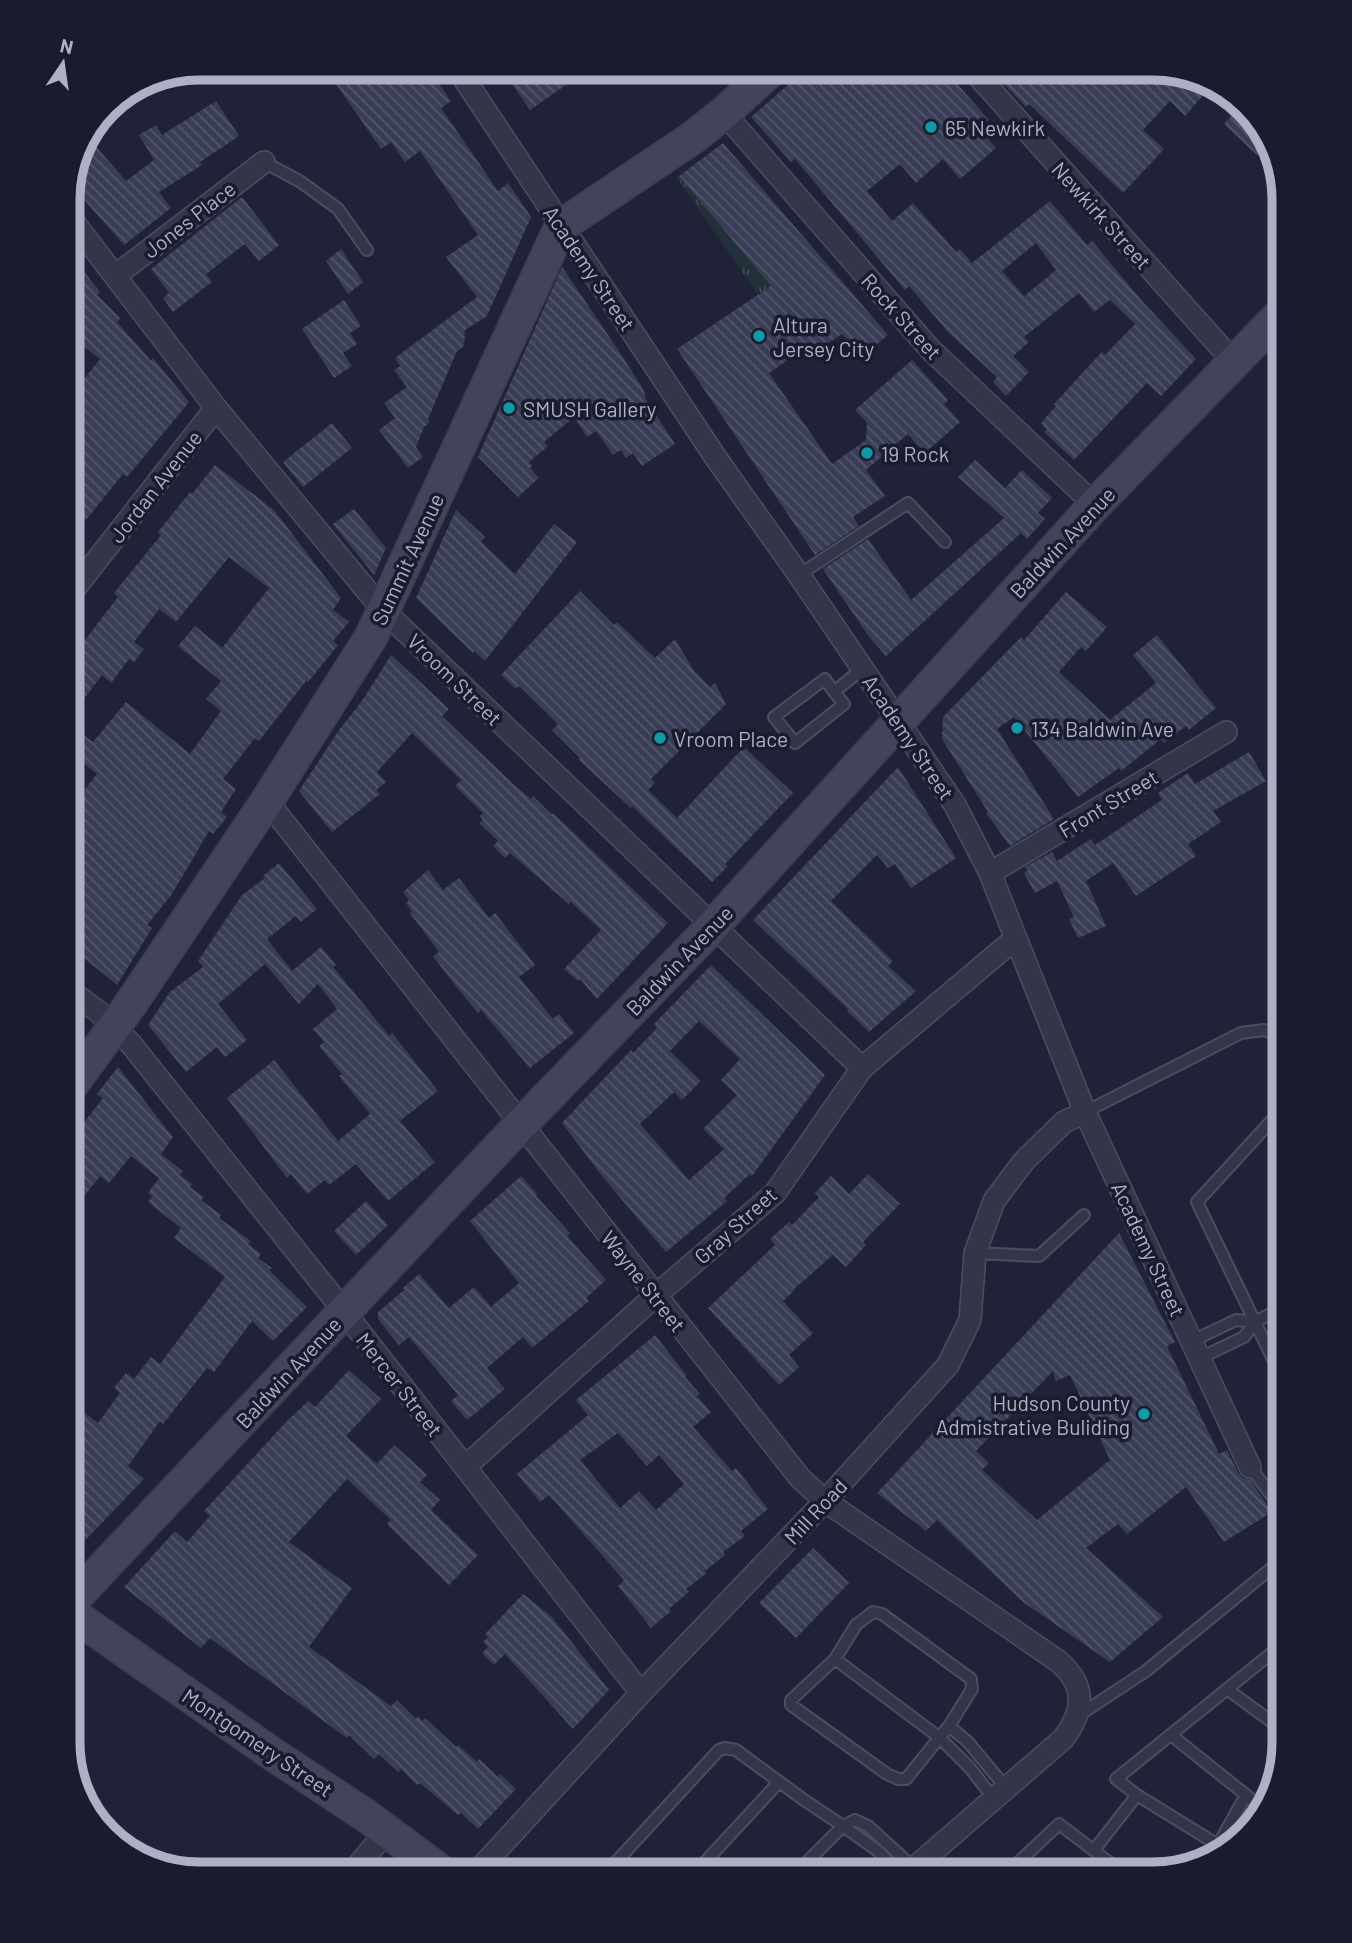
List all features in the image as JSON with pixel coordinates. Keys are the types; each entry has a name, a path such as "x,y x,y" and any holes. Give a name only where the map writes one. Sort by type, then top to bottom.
{"street":[{"name":"Academy Street","path":"465,80 716,458 800,575 955,805 990,873 1085,1112 1250,1467"},
{"path":"561,226 691,139 759,81"},
{"name":"Newkirk Street","path":"982,81 1233,361"},
{"name":"Rock Street","path":"724,113 930,349 1095,505"},
{"name":"Jones Place","path":"115,276 264,162"},
{"name":"Summit Avenue","path":"80,1073 115,1027 267,801 371,637 561,226"},
{"name":"Vroom Street","path":"81,233 216,408 383,610 862,1068"},
{"name":"Baldwin Avenue","path":"80,1592 713,926 1095,505 1272,323"},
{"name":"Jordan Avenue","path":"81,581 216,408"},
{"name":"Front Street","path":"990,873 1226,732"},
{"name":"Wayne Street","path":"267,801 800,1478 825,1501 1058,1661 1073,1674 1079,1706"},
{"name":"Gray Street","path":"465,1468 655,1296 775,1193 862,1068 1016,938"},
{"name":"Mercer Street","path":"80,999 131,1044 344,1312 640,1693"},
{"name":"Mill Road","path":"486,1862 640,1693 825,1501 948,1364 970,1320 975,1253 994,1202 1024,1161 1064,1122 1085,1112"},
{"name":"Montgomery Street","path":"80,1619 387,1831 410,1862"},
{"path":"919,1862 1063,1739 1076,1723 1079,1706"},
{"path":"362,1862 387,1831"}],"lane":[{"path":"264,162 301,182 338,209 367,250"},
{"path":"800,575 908,503 945,542"},
{"path":"834,692 863,668"},
{"path":"825,679 834,692 844,704 795,743 774,717 825,679"},
{"path":"1085,1112 1241,1033 1264,1030 1272,1033"},
{"path":"1272,1120 1197,1202 1272,1357"},
{"path":"975,1253 1039,1256 1084,1215"},
{"path":"1196,1350 1244,1337 1255,1322 1272,1313"},
{"path":"1196,1350 1236,1320 1255,1322"},
{"path":"1250,1467 1272,1496"},
{"path":"1079,1706 1146,1671 1272,1568"},
{"path":"873,1612 882,1614 971,1679 972,1689 949,1726 906,1779 898,1779 887,1774 791,1705 791,1700 835,1659 856,1625 873,1612"},
{"path":"1216,1844 1116,1779 1272,1654"},
{"path":"835,1659 940,1738 1001,1794"},
{"path":"1227,1689 1272,1722"},
{"path":"949,1726 968,1742 1001,1794"},
{"path":"1171,1735 1256,1803"},
{"path":"616,1862 719,1750 725,1748 736,1751 843,1826"},
{"path":"706,1862 779,1782"},
{"path":"1094,1850 1137,1795"},
{"path":"1218,1843 1246,1795"},
{"path":"807,1862 843,1826 855,1820 868,1826 899,1862"},
{"path":"1018,1862 1059,1824 1109,1862"}],"green space":[{"path":"679,176 771,286 758,295 677,178"}],"building":[{"path":"333,80 437,80 451,101 441,108 498,191 508,183 531,217 487,316 465,330 464,346 457,351 428,419 430,422 424,427 416,447 423,457 408,468 379,430 395,418 384,403 407,387 394,370 400,366 395,358 477,297 446,257 478,235 420,151 405,162 391,142 381,149"},
{"path":"510,80 572,80 530,110"},
{"path":"793,81 954,81 989,120 979,128 996,148 960,179 943,159 916,183 900,164 867,191 892,221 913,203 956,252 960,249 972,263 1050,201 1087,245 1092,241 1142,301 1196,359 1161,396 1147,383 1074,460 1044,432 1047,429 1041,423 1056,406 1054,404 1102,352 1105,355 1135,324 1110,300 1094,312 1079,293 1024,337 1029,342 1013,356 1029,372 1006,396 993,382 997,377 948,332 909,286 905,290 795,159 791,162 751,117","holes":["1036,243 1056,270 1024,296 1002,271"]},
{"path":"1160,81 1191,87 1205,93 1185,116 1170,101 1143,130 1164,149 1123,193 1029,104 1026,107 1002,82"},
{"path":"216,101 239,136 200,162 202,165 159,192 171,208 124,245 81,196 85,169 94,145 126,181 154,160 139,135 156,125 162,135"},
{"path":"1234,113 1247,127 1261,151 1257,155 1224,124"},
{"path":"723,143 888,335 862,356 842,334 813,353 808,346 769,373 832,464 866,440 867,423 855,410 912,360 948,400 944,404 960,422 925,453 908,434 866,470 885,496 853,517 859,526 815,555 677,349 771,286 679,176"},
{"path":"242,197 279,245 259,261 245,244 206,274 212,282 173,312 163,298 169,293 151,269"},
{"path":"341,249 363,282 348,294 326,261"},
{"path":"562,267 621,354 675,444 642,466 633,453 626,458 621,450 613,455 596,431 587,437 574,417 544,442 548,446 529,462 532,466 530,468 539,478 518,497 478,457"},
{"path":"81,268 100,292 97,295 120,318 117,322 151,361 153,358 189,402 127,477 123,474 81,526 81,383 100,359 81,344"},
{"path":"344,300 361,326 350,333 357,344 343,353 352,366 334,378 302,329"},
{"path":"332,423 352,448 303,487 283,462"},
{"path":"975,460 1005,488 1022,470 1052,498 1038,513 1045,519 1027,539 1021,533 886,656 867,634 823,569 868,539 911,600 1004,518 958,477"},
{"path":"215,465 274,510 341,598 333,610 349,622 333,641 338,645 259,741 255,738 223,779 236,789 221,812 227,817 213,834 209,831 172,894 147,925 152,928 117,985 81,955 81,795 97,774 81,761 81,733 93,742 126,702 190,754 221,711 206,699 221,681 178,646 195,626 222,648 269,588 229,557 176,622 159,609 134,642 144,649 134,662 129,659 111,683 102,675 81,703 81,645 118,597 114,593 161,535 158,532 190,492 192,494"},
{"path":"354,509 386,548 374,575 333,524"},
{"path":"456,510 485,537 481,542 515,574 554,524 577,542 485,661 474,651 473,653 416,598"},
{"path":"580,591 614,625 617,622 655,658 675,639 694,671 710,687 715,683 726,704 651,779 655,783 648,790 677,818 744,747 793,793 725,864 728,866 712,882 579,760 552,730 558,724 519,686 516,689 501,675"},
{"path":"1066,592 1107,627 1086,651 1081,647 1059,672 1110,720 1156,683 1133,655 1157,635 1216,708 1189,730 1186,726 1164,743 1161,739 1121,771 1119,768 1078,797 1014,717 997,729 1054,819 1010,846 986,813 988,812 942,739 943,717 1021,637 1024,640"},
{"path":"391,655 449,709 442,716 511,782 553,813 668,923 597,999 580,979 578,981 564,969 601,930 510,853 505,858 493,846 498,841 479,823 483,820 480,816 483,813 455,786 461,780 412,733 377,772 386,782 376,790 380,794 332,832 299,791"},
{"path":"1249,752 1266,781 1213,811 1221,822 1188,844 1196,856 1136,896 1113,863 1086,881 1106,926 1078,938 1069,919 1074,917 1057,881 1035,893 1024,873 1028,870 1025,867 1052,852 1057,861 1091,839 1095,845 1162,800 1158,793 1188,773 1195,784"},
{"path":"898,767 956,858 911,888 895,864 888,868 877,855 831,901 893,961 888,966 916,991 869,1032 753,920"},
{"path":"279,863 317,909 301,922 296,916 267,939 292,971 321,947 336,965 333,967 389,1036 392,1033 438,1091 400,1121 435,1162 388,1201 356,1164 329,1185 325,1180 307,1194 291,1174 287,1178 227,1098 274,1060 338,1141 370,1114 319,1046 324,1042 313,1029 337,1009 318,984 299,1004 265,964 218,1004 247,1040 225,1057 217,1047 186,1072 148,1025 170,992 203,967 198,961 242,895 265,878 263,876"},
{"path":"428,870 443,890 459,878 489,918 495,913 535,965 519,977 553,1019 559,1014 574,1033 530,1068 481,1010 478,1013 455,985 433,956 439,952 410,913 412,912 406,903 409,900 403,892"},
{"path":"711,965 825,1075 752,1176 750,1174 724,1198 727,1201 666,1252 602,1176 562,1123 631,1050 633,1053 657,1028 654,1024","holes":["699,1021 740,1059 721,1080 737,1095 703,1129 724,1149 689,1180 640,1124 674,1092 682,1100 701,1081 670,1051"]},
{"path":"118,1067 173,1137 161,1154 183,1171 180,1175 204,1197 201,1200 221,1215 219,1218 251,1241 248,1244 261,1254 258,1258 272,1268 269,1270 307,1307 273,1341 252,1321 214,1372 207,1368 163,1424 160,1421 128,1466 144,1479 80,1545 80,1413 82,1411 98,1423 120,1393 114,1388 126,1373 134,1379 151,1357 160,1364 225,1277 174,1238 181,1228 148,1202 152,1196 148,1193 159,1178 131,1156 109,1183 100,1176 80,1201 80,1127 103,1098 97,1094"},
{"path":"868,1174 900,1204 863,1242 866,1245 846,1267 833,1255 783,1301 813,1333 789,1355 799,1367 779,1385 708,1308 775,1245 770,1239 789,1222 792,1225 819,1197 815,1193 831,1176 849,1194"},
{"path":"521,1176 570,1233 567,1236 606,1280 586,1298 589,1301 532,1348 523,1337 487,1368 505,1389 467,1420 451,1401 458,1395 409,1337 399,1345 378,1319 378,1312 419,1274 449,1308 474,1287 491,1307 519,1283 470,1221"},
{"path":"366,1201 388,1225 356,1255 334,1231"},
{"name":"Hudson County Admistrative Buliding","path":"1119,1233 1175,1342 1167,1346 1219,1454 1227,1450 1238,1473 1250,1480 1272,1512 1224,1542 1186,1487 1127,1534 1118,1524 1086,1548 1163,1617 1110,1662 1023,1602 937,1520 926,1531 877,1493","holes":["1053,1371 1056,1381 1070,1375 1110,1460 1037,1520 982,1470 989,1463 976,1451"]},
{"path":"655,1335 711,1412 693,1427 732,1471 736,1468 768,1509 741,1531 745,1536 723,1552 725,1555 686,1589 689,1592 651,1628 618,1586 624,1580 549,1495 540,1502 517,1474 588,1415 576,1400","holes":["618,1433 647,1466 659,1455 684,1484 656,1510 639,1491 620,1508 580,1460"]},
{"path":"349,1370 381,1399 346,1436 377,1464 394,1445 411,1460 427,1475 420,1482 440,1500 431,1510 478,1555 449,1585 387,1524 391,1520 347,1479 289,1542 352,1588 309,1647 391,1706 397,1700 416,1719 418,1716 423,1721 425,1718 456,1747 458,1745 477,1762 479,1759 516,1789 478,1829 420,1783 417,1785 401,1769 398,1772 379,1754 374,1759 349,1735 347,1738 210,1638 201,1648 124,1587 175,1531 187,1542 210,1516 204,1511 287,1421 308,1401 315,1407"},
{"path":"813,1548 849,1583 796,1638 759,1603"},
{"path":"523,1594 552,1617 609,1690 573,1729 505,1654 494,1665 482,1653 488,1647 483,1642 488,1637 485,1634"}],"place":[{"name":"65 Newkirk","path":"931,127"},
{"name":"Altura Jersey City","path":"759,336"},
{"name":"SMUSH Gallery","path":"509,408"},
{"name":"19 Rock","path":"867,453"},
{"name":"134 Baldwin Ave","path":"1017,728"},
{"name":"Vroom Place","path":"660,738"},
{"name":"Hudson County Admistrative Buliding","path":"1144,1414"}]}
